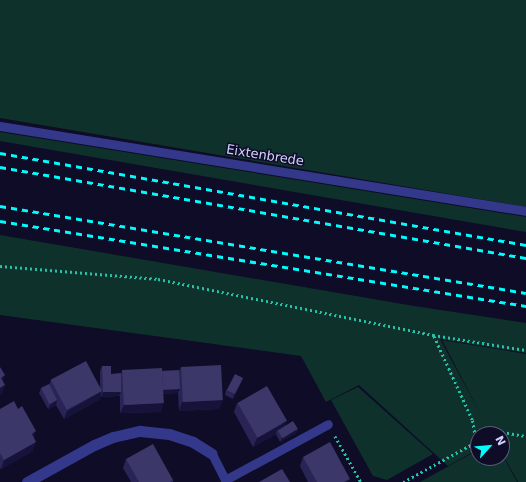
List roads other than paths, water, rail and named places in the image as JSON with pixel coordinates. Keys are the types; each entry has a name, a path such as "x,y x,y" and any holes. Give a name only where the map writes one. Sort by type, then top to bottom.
{"street":[{"path":"28,482 94,445 113,437 140,431 169,434 193,442 212,454"}],"lane":[{"name":"Eixtenbrede","path":"0,126 526,211"},
{"path":"212,454 225,480 328,424"}],"railway":[{"path":"0,153 526,245"},
{"path":"0,167 526,258"},
{"path":"0,206 526,293"},
{"path":"0,221 526,306"}]}
